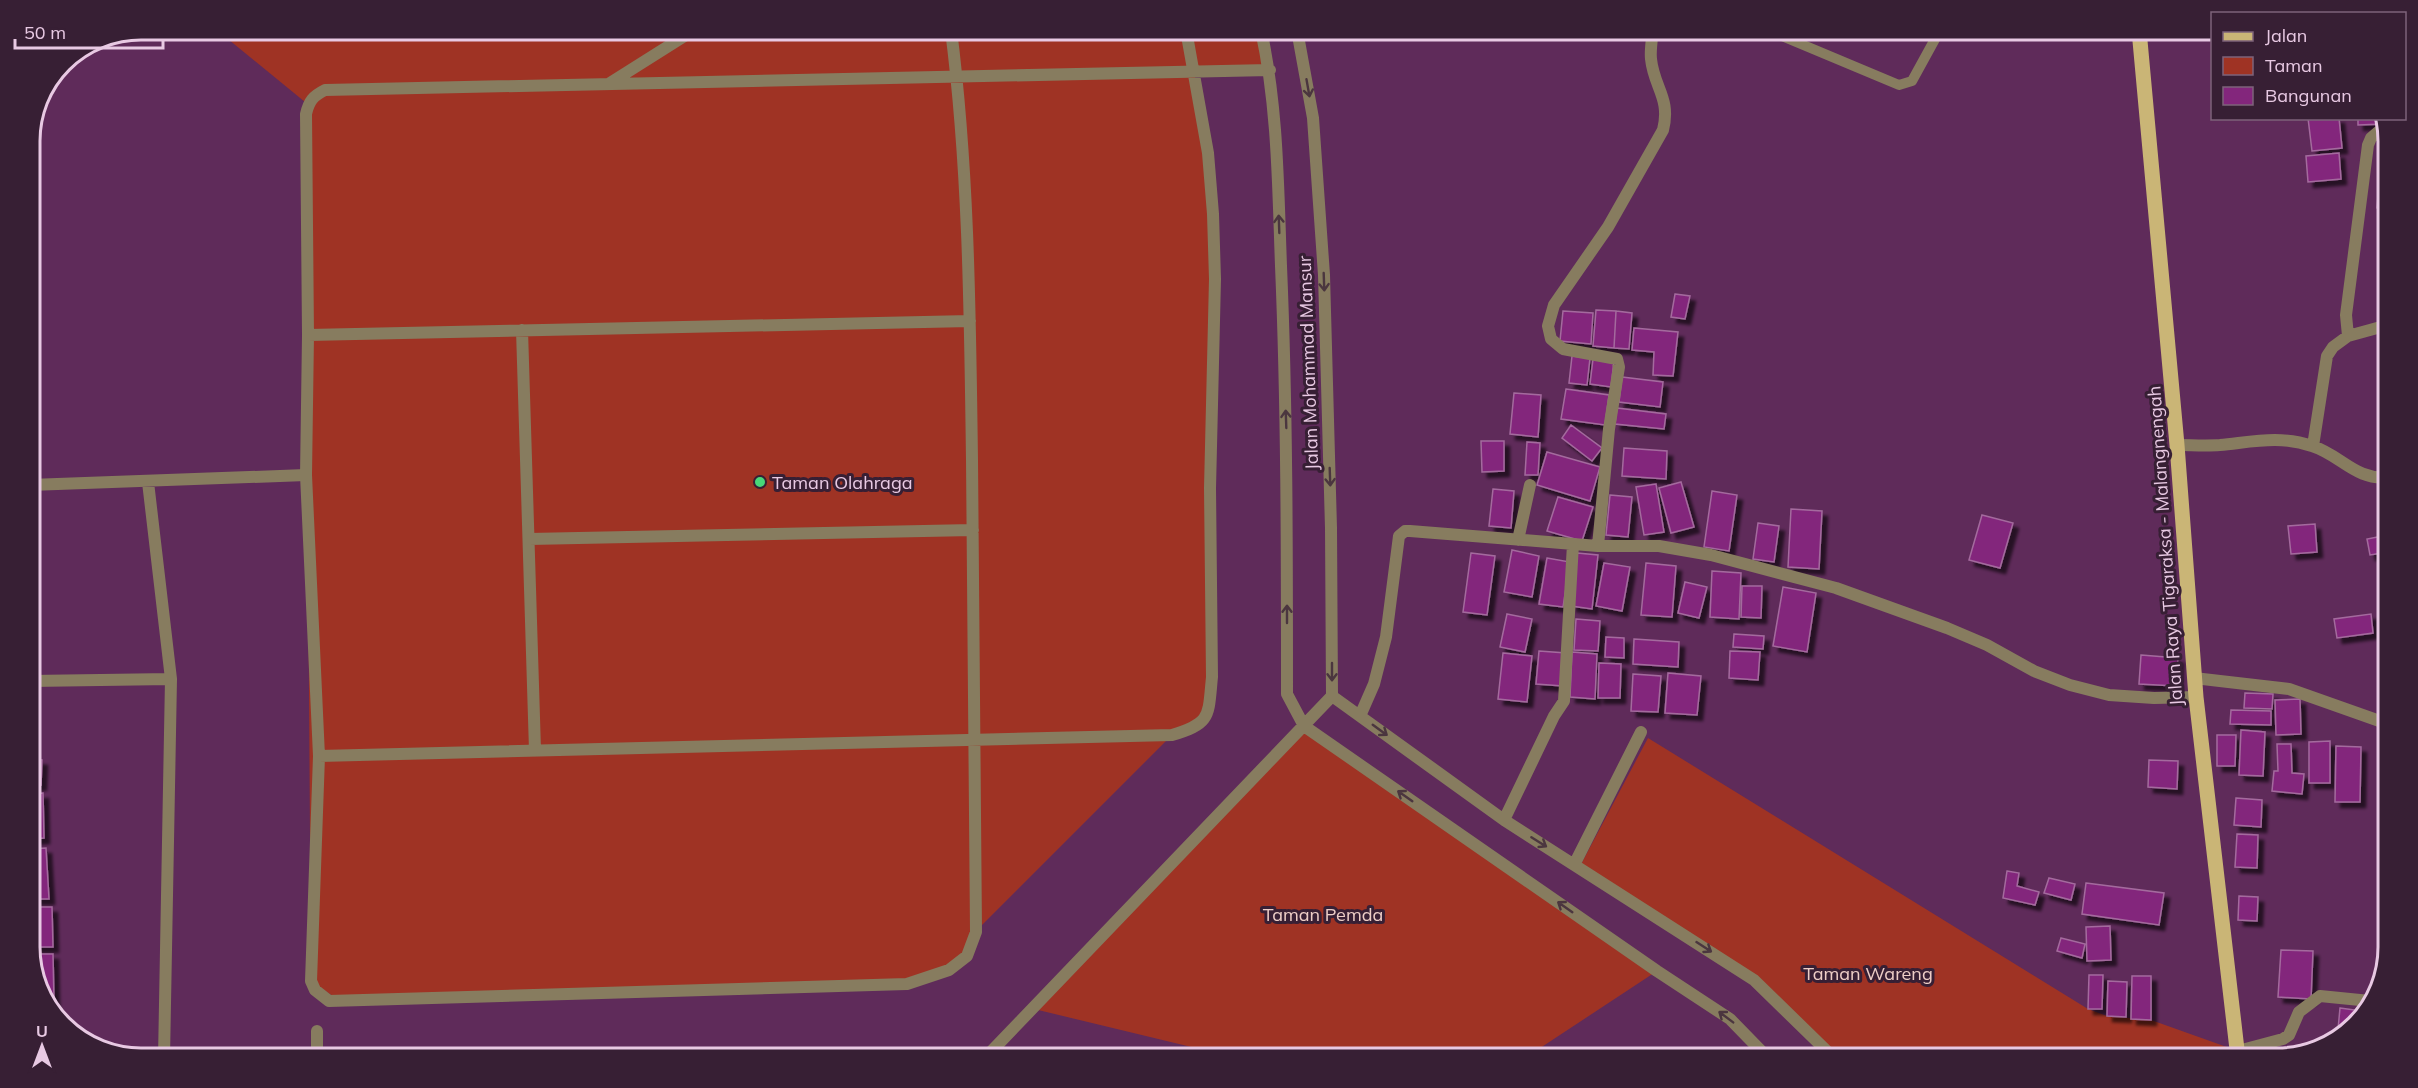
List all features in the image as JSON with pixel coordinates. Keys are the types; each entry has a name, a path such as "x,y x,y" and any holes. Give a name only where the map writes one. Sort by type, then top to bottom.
{"main road":[{"name":"Jalan Raya Tigaraksa - Malangnengah","path":"2140,40 2177,445 2194,678 2237,1048"}],"street":[{"path":"609,84 677,40"},
{"path":"952,40 957,77 970,321 976,739 976,932 967,956 948,970 907,984 329,1001 315,990 311,981 319,756 306,475 308,335 306,114 309,103 315,95 326,90 957,77 1193,70 1270,70"},
{"path":"319,756 1172,735 1195,728 1205,719 1212,677 1210,488 1215,279 1210,174 1188,40"},
{"name":"Jalan Mohammad Mansur","path":"1263,40 1270,70 1278,164 1287,454 1287,694 1304,726"},
{"name":"Jalan Mohammad Mansur","path":"1299,40 1313,118 1324,275 1331,528 1332,696"},
{"path":"1598,546 1609,429 1619,367 1617,359 1563,349 1551,339 1548,326 1554,305 1608,227 1663,130 1666,110 1651,60 1652,40"},
{"path":"2348,336 2346,315 2368,145 2377,133"},
{"path":"308,335 970,321"},
{"path":"2313,446 2327,356 2333,347 2348,336 2377,328"},
{"path":"522,330 535,750"},
{"path":"2177,445 2218,445 2281,439 2313,446 2338,458 2365,476 2377,478"},
{"path":"41,485 306,475"},
{"path":"148,482 171,679 164,1048"},
{"path":"1518,540 1530,485"},
{"path":"529,540 973,530"},
{"path":"1360,716 1374,684 1386,637 1398,540 1402,533 1410,531 1598,546 1676,548 1836,588 1947,628 1987,645 2034,671 2080,688 2121,696 2196,697"},
{"path":"1504,820 1554,716 1564,701 1573,544"},
{"path":"2194,678 2289,689 2378,720"},
{"path":"41,681 171,679"},
{"path":"995,1048 1332,696 1504,820 1754,980 1824,1048"},
{"path":"1304,726 1657,971 1730,1019 1758,1048"},
{"path":"1574,865 1641,732"},
{"path":"2256,1048 2289,1035 2299,1012 2320,996 2362,1000"},
{"path":"317,1031 317,1048"}],"lane":[{"path":"1792,40 1899,85 1912,81 1935,40"}],"green space":[{"name":"Taman Olahraga","path":"229,40 1264,40 1270,70 1194,70 1213,214 1207,712 1172,735 976,931 967,956 907,984 340,1001 311,981 305,102"},
{"name":"Taman Pemda","path":"1304,726 1657,971 1540,1048 1196,1048 1034,1009"},
{"name":"Taman Wareng","path":"1648,738 2088,1009 2107,1016 2151,1020 2230,1048 1824,1048 1754,980 1579,868"}],"building":[{"path":"2308,120 2339,120 2342,148 2312,151"},
{"path":"2358,120 2375,120 2376,122 2376,124 2358,125"},
{"path":"2339,153 2341,179 2308,182 2306,156"},
{"path":"1675,294 1690,296 1685,319 1671,317"},
{"path":"1596,310 1616,311 1614,348 1593,346"},
{"path":"1563,311 1593,313 1591,344 1560,341"},
{"path":"1616,311 1632,313 1629,349 1614,348"},
{"path":"1634,328 1678,332 1673,376 1653,375 1654,352 1632,350"},
{"path":"1572,356 1590,358 1587,385 1569,383"},
{"path":"1593,359 1614,361 1611,387 1590,384"},
{"path":"1622,377 1663,382 1660,407 1619,402"},
{"path":"1566,389 1609,395 1605,425 1561,419"},
{"path":"1514,393 1541,395 1538,437 1510,434"},
{"path":"1617,408 1666,414 1664,429 1615,424"},
{"path":"1571,425 1602,448 1592,461 1562,438"},
{"path":"1481,441 1504,441 1504,471 1482,472"},
{"path":"1527,442 1540,443 1538,475 1525,475"},
{"path":"1624,448 1667,451 1666,479 1622,476"},
{"path":"1547,452 1600,467 1590,501 1537,485"},
{"path":"1681,482 1694,527 1671,533 1659,488"},
{"path":"1656,484 1664,532 1644,535 1636,487"},
{"path":"1493,489 1514,491 1511,528 1489,526"},
{"path":"1712,491 1737,495 1729,551 1704,547"},
{"path":"1610,495 1632,497 1628,537 1606,535"},
{"path":"1558,497 1593,507 1582,541 1547,531"},
{"path":"1791,509 1822,511 1819,569 1788,567"},
{"path":"1982,515 2013,523 2000,568 1969,560"},
{"path":"1758,523 1779,526 1774,562 1753,559"},
{"path":"2315,524 2317,552 2291,554 2288,526"},
{"path":"2377,537 2378,554 2370,555 2367,539"},
{"path":"1512,550 1539,556 1532,597 1504,592"},
{"path":"1471,553 1495,556 1487,615 1463,612"},
{"path":"1577,553 1598,555 1592,609 1571,606"},
{"path":"1547,558 1570,562 1563,607 1539,604"},
{"path":"1604,563 1630,567 1622,611 1596,606"},
{"path":"1646,563 1676,566 1672,617 1641,615"},
{"path":"1712,571 1741,573 1739,619 1710,617"},
{"path":"1685,582 1707,587 1699,618 1678,613"},
{"path":"1742,586 1762,586 1761,618 1741,617"},
{"path":"1783,587 1816,593 1807,652 1773,646"},
{"path":"1507,614 1532,619 1525,652 1500,647"},
{"path":"2371,614 2373,633 2337,638 2334,619"},
{"path":"1576,619 1600,621 1598,651 1574,650"},
{"path":"1734,634 1764,636 1763,649 1733,647"},
{"path":"1606,637 1624,638 1624,658 1605,657"},
{"path":"1634,639 1679,642 1678,667 1633,664"},
{"path":"1539,651 1566,653 1563,686 1536,684"},
{"path":"1730,651 1760,652 1758,680 1729,678"},
{"path":"1572,652 1597,654 1595,699 1570,697"},
{"path":"1503,653 1532,656 1527,702 1498,699"},
{"path":"2141,655 2178,658 2176,686 2139,684"},
{"path":"1599,663 1621,664 1620,698 1598,698"},
{"path":"1668,673 1701,676 1697,715 1665,713"},
{"path":"1633,674 1661,676 1658,712 1631,711"},
{"path":"2245,693 2273,694 2272,709 2244,708"},
{"path":"2300,699 2301,734 2276,735 2275,700"},
{"path":"2231,710 2271,711 2271,725 2230,724"},
{"path":"2241,730 2265,732 2263,776 2239,775"},
{"path":"2217,735 2236,735 2235,766 2217,766"},
{"path":"2330,741 2330,783 2309,783 2309,742"},
{"path":"2277,744 2291,744 2292,773 2304,774 2302,794 2272,791 2274,771 2278,771"},
{"path":"2336,746 2361,747 2360,802 2335,802"},
{"path":"2149,760 2178,761 2177,789 2148,787"},
{"path":"41,793 43,793 44,838 41,838"},
{"path":"2236,798 2262,800 2261,827 2234,825"},
{"path":"2237,834 2258,835 2257,868 2235,867"},
{"path":"41,848 46,848 49,899 41,899"},
{"path":"2007,871 2019,873 2017,886 2039,892 2035,905 2003,898"},
{"path":"2049,878 2075,884 2071,900 2044,893"},
{"path":"2086,883 2164,893 2159,925 2082,914"},
{"path":"2239,896 2258,897 2257,921 2238,920"},
{"path":"41,907 52,907 53,947 41,947"},
{"path":"2110,926 2111,960 2087,961 2086,927"},
{"path":"2061,938 2085,944 2082,958 2057,951"},
{"path":"2281,950 2313,951 2311,999 2278,997"},
{"path":"41,954 53,954 54,997 42,966"},
{"path":"2089,975 2103,975 2102,1009 2088,1009"},
{"path":"2132,976 2151,976 2151,1020 2131,1019"},
{"path":"2108,981 2127,982 2126,1017 2107,1016"},
{"path":"2340,1008 2355,1010 2343,1023 2338,1027"}],"place":[{"name":"Taman Olahraga","path":"760,482"}]}
